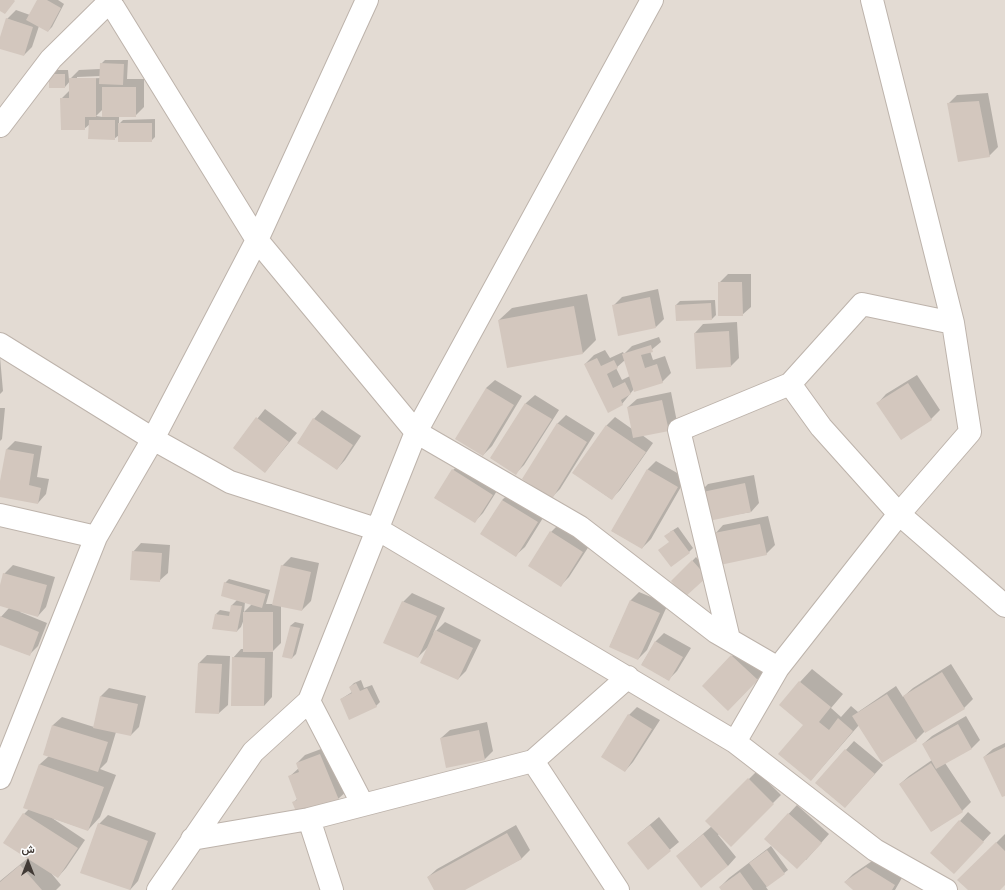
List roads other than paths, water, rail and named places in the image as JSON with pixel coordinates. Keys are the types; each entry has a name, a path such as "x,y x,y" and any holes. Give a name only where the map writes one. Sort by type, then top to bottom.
{"street":[{"path":"0,126 51,59 110,0 257,240 416,432 580,527 716,632 778,668"},
{"path":"0,778 96,537 153,439 257,240 367,0"},
{"path":"158,890 253,752 309,701 379,530 416,432 652,0"},
{"path":"735,742 778,668 899,514 970,432 953,323 872,0"},
{"path":"729,639 679,430 790,384 862,304 953,323"},
{"path":"0,344 153,439 230,482 379,530 735,742 875,850 946,890"},
{"path":"790,384 821,426 899,514 1005,606"},
{"path":"0,515 96,537"},
{"path":"192,839 309,819 533,761 628,677"},
{"path":"309,701 363,805"},
{"path":"533,761 618,890"},
{"path":"309,819 332,890"}]}
